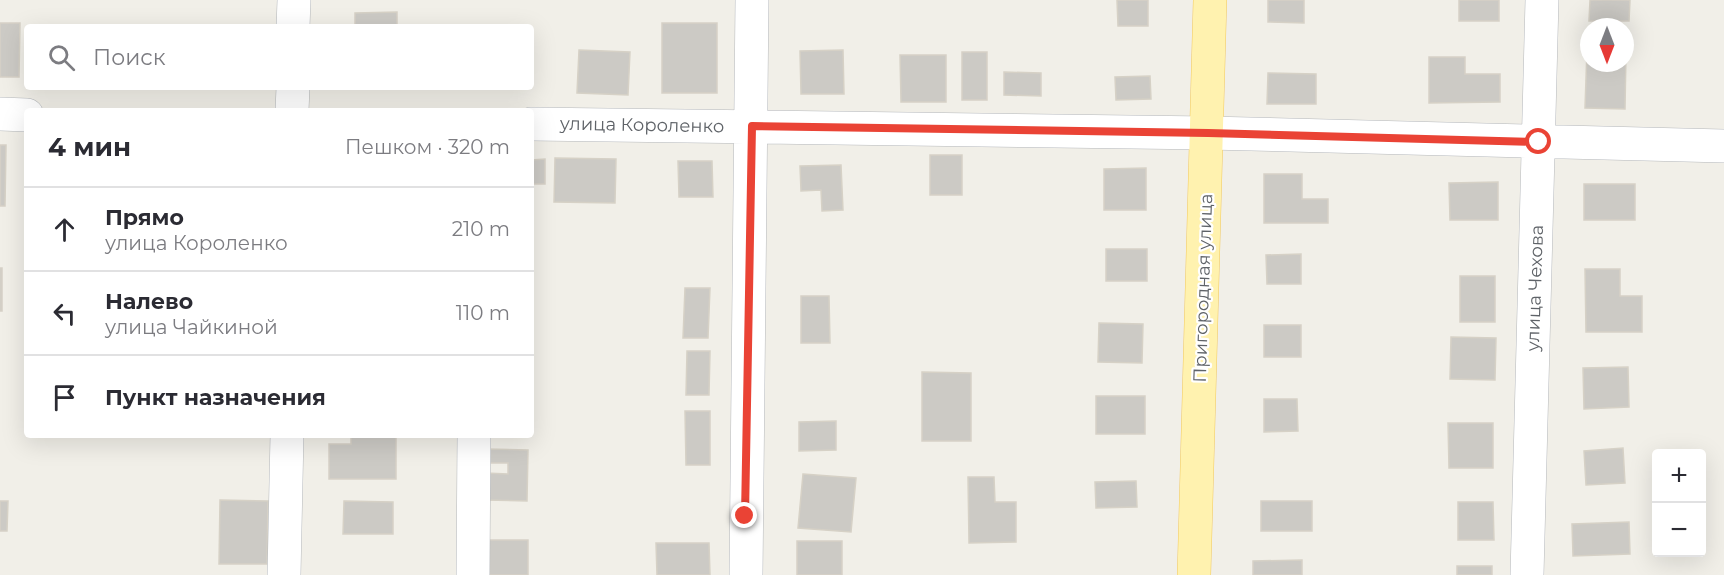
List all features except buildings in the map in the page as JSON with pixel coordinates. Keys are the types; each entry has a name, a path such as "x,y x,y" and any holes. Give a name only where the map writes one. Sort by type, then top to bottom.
{"main road":[{"name":"Пригородная улица","path":"1194,575 1210,0"}],"street":[{"path":"293,24 294,0"},
{"path":"746,575 752,0"},
{"name":"улица Чехова","path":"1527,575 1542,0"},
{"path":"292,90 292,108"},
{"path":"0,114 24,115"},
{"name":"улица Короленко","path":"534,124 1208,133 1724,146"},
{"path":"284,575 287,438"},
{"path":"473,575 474,438"}],"route":[{"path":"745,516 752,126 1208,133 1539,142"}]}
